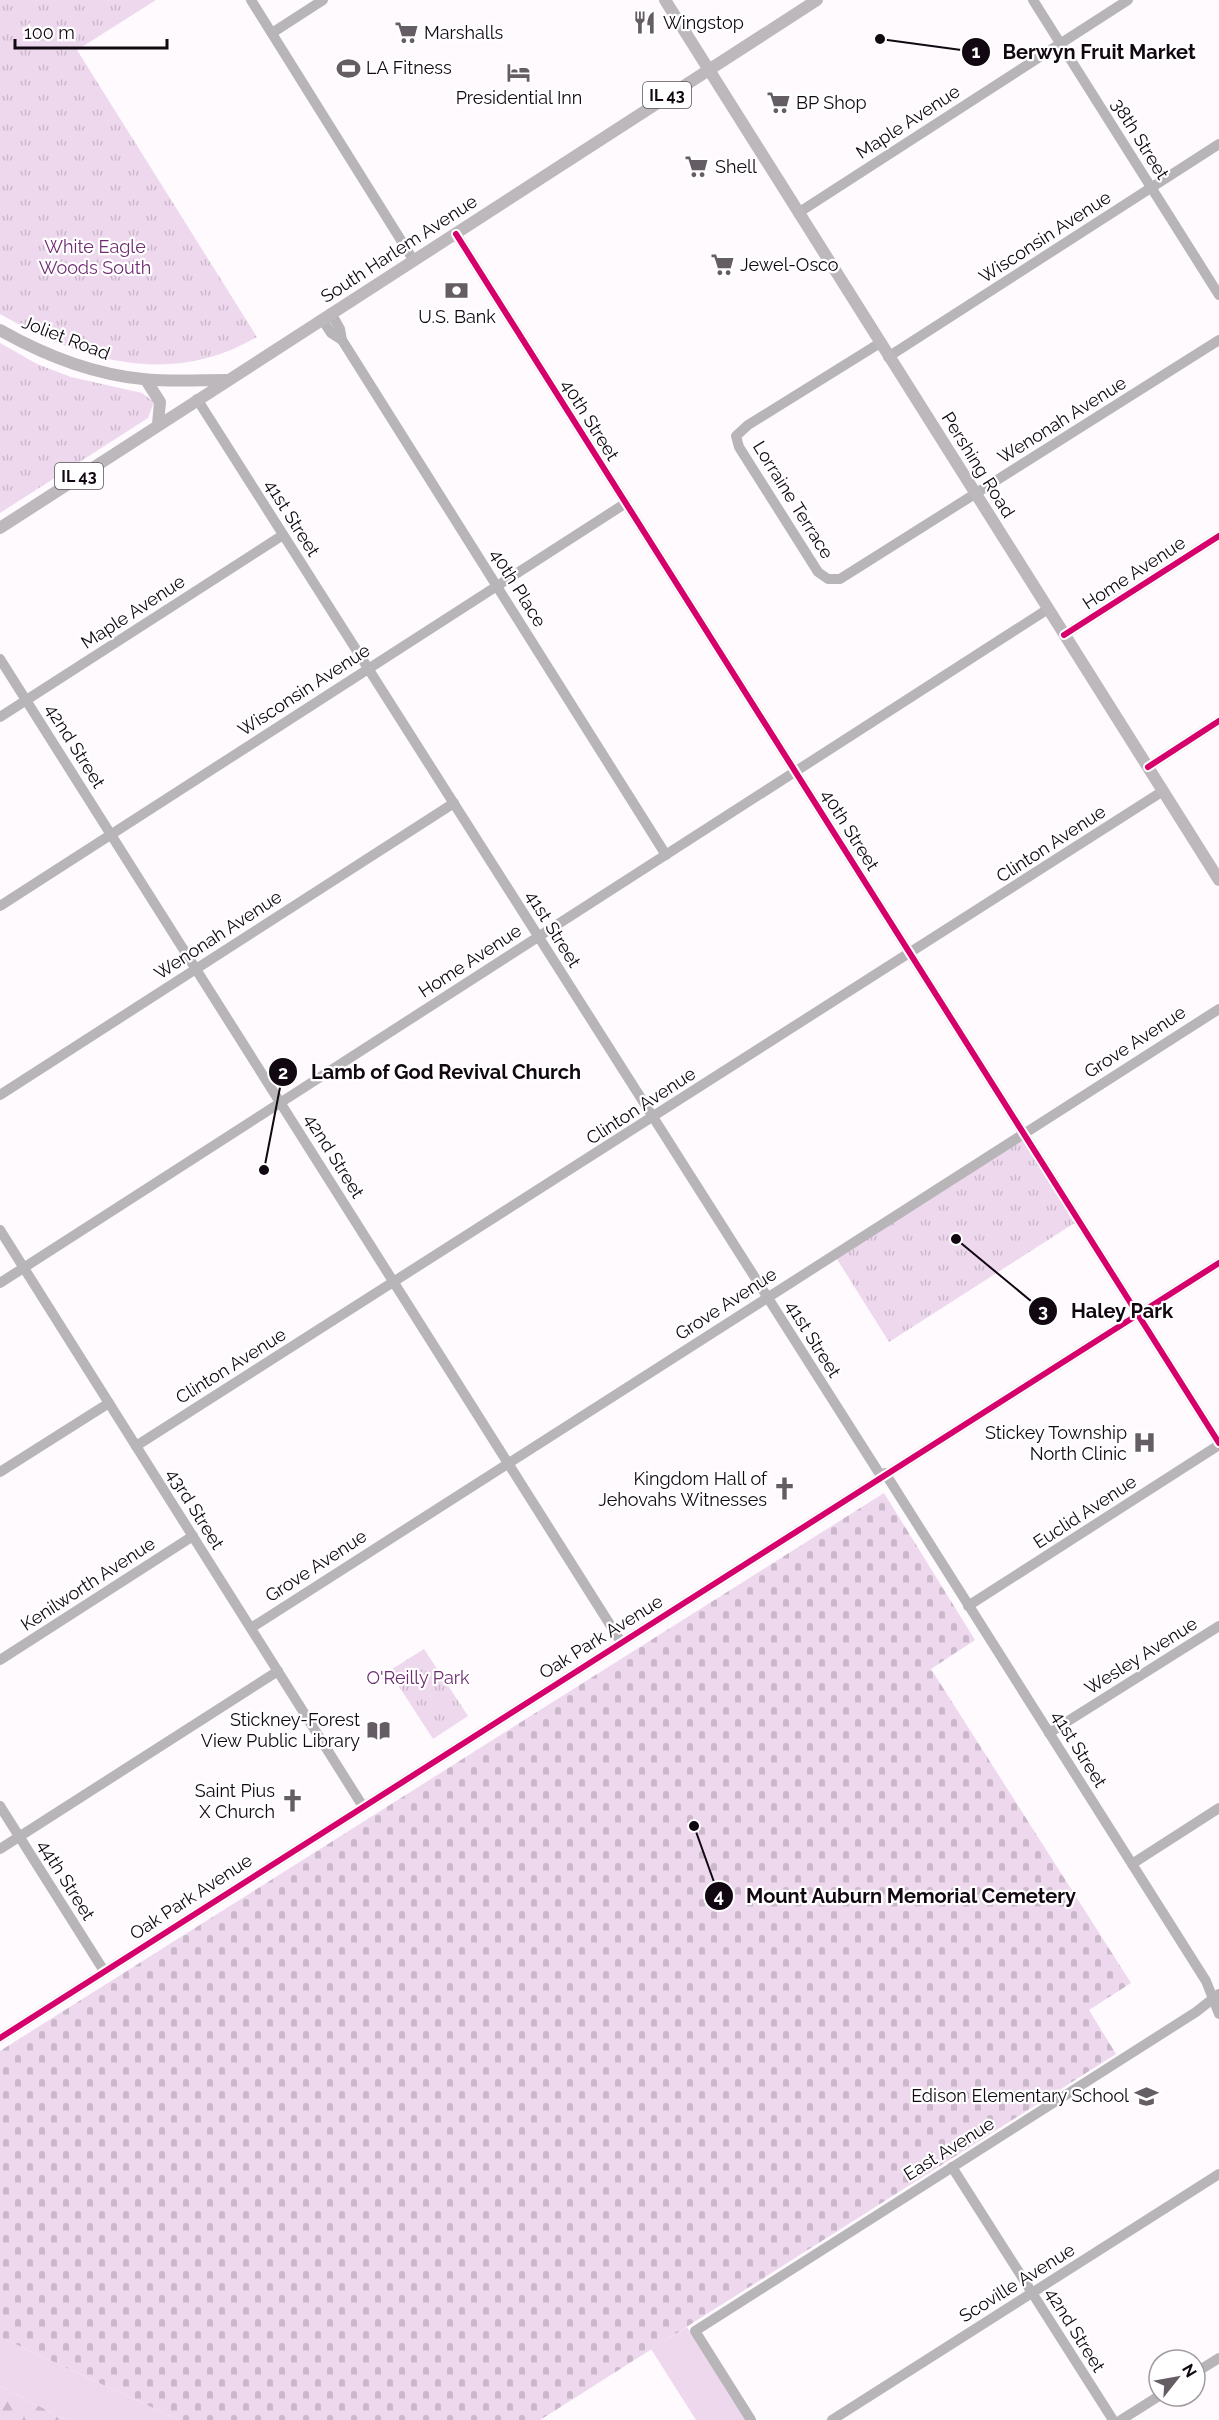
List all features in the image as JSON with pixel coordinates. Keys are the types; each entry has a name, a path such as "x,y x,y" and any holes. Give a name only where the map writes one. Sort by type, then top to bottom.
{"main road":[{"name":"Pershing Road","path":"665,0 1219,880"},
{"name":"South Harlem Avenue","path":"0,528 817,0"},
{"name":"Joliet Road","path":"0,330 59,358 96,371 146,380 227,380"},
{"path":"146,380 160,402 158,424"}],"street":[{"path":"251,0 414,261"},
{"path":"272,33 323,0"},
{"name":"38th Street","path":"1033,0 1219,295"},
{"name":"Maple Avenue","path":"798,213 1128,0"},
{"name":"Wisconsin Avenue","path":"888,357 1219,144"},
{"name":"40th Street","path":"456,234 1219,1444"},
{"name":"40th Place","path":"327,316 331,333 342,340 666,855"},
{"name":"Wenonah Avenue","path":"828,579 840,579 1219,340"},
{"name":"Lorraine Terrace","path":"828,579 818,572 739,447 736,436 748,424 880,343"},
{"name":"41st Street","path":"197,399 767,1297 968,1606 1208,1983 1216,1997 1219,2014"},
{"name":"Wisconsin Avenue","path":"0,906 626,503"},
{"name":"Maple Avenue","path":"0,717 283,535"},
{"name":"Home Avenue","path":"1064,635 1219,536"},
{"name":"Home Avenue","path":"0,1283 1048,609"},
{"name":"42nd Street","path":"0,659 621,1642"},
{"path":"1148,767 1219,721"},
{"name":"Clinton Avenue","path":"136,1446 1163,791"},
{"name":"Wenonah Avenue","path":"0,1095 454,803"},
{"name":"Grove Avenue","path":"251,1628 1219,1008"},
{"name":"43rd Street","path":"0,1230 362,1805"},
{"name":"Oak Park Avenue","path":"0,2038 362,1805 1219,1263"},
{"path":"0,1472 109,1402"},
{"name":"Euclid Avenue","path":"968,1606 1219,1444"},
{"name":"Kenilworth Avenue","path":"0,1660 193,1536"},
{"name":"Wesley Avenue","path":"1049,1733 1219,1626"},
{"path":"0,1849 278,1671"},
{"name":"44th Street","path":"0,1806 104,1971"},
{"path":"1132,1864 1219,1808"},
{"name":"East Avenue","path":"751,2420 695,2331 1216,1997"},
{"name":"42nd Street","path":"952,2167 1113,2420"},
{"name":"Scoville Avenue","path":"832,2420 1219,2174"},
{"path":"1121,2420 1147,2404"}],"green space":[{"name":"White Eagle Woods South","path":"0,0 156,0 77,50 257,337 224,353 192,362 159,365 127,362 94,355 63,345 0,314"},
{"path":"0,343 37,364 71,377 142,393 154,402 148,418 0,513"},
{"path":"1023,1138 1076,1222 889,1342 835,1256"},
{"path":"884,1493 975,1640 931,1669 1131,1983 1089,2010 1116,2054 540,2420 179,2420 0,2337 0,2051"},
{"name":"O'Reilly Park","path":"424,1649 468,1716 433,1739 389,1671"},
{"path":"687,2327 746,2420 696,2420 651,2349"},
{"path":"0,2337 179,2420 66,2420 0,2386"},
{"path":"0,2386 66,2420 0,2420"}],"cycle path":[{"path":"456,234 1219,1443"},
{"path":"1064,635 1219,536"},
{"path":"1148,767 1219,721"},
{"path":"0,2038 1219,1263"}],"place":[{"name":"Wingstop","path":"645,23"},
{"name":"Marshalls","path":"406,33"},
{"name":"Berwyn Fruit Market","path":"880,39"},
{"name":"LA Fitness","path":"348,68"},
{"name":"Presidential Inn","path":"519,72"},
{"name":"BP Shop","path":"778,103"},
{"name":"Shell","path":"697,167"},
{"name":"Jewel-Osco","path":"722,265"},
{"name":"U.S. Bank","path":"457,291"},
{"name":"Lamb of God Revival Church","path":"264,1170"},
{"name":"Haley Park","path":"956,1239"},
{"name":"Stickey Township North Clinic","path":"1145,1443"},
{"name":"Kingdom Hall of Jehovahs Witnesses","path":"785,1489"},
{"name":"Stickney-Forest View Public Library","path":"378,1730"},
{"name":"Saint Pius X Church","path":"293,1801"},
{"name":"Mount Auburn Memorial Cemetery","path":"694,1826"},
{"name":"Edison Elementary School","path":"1147,2096"}]}
